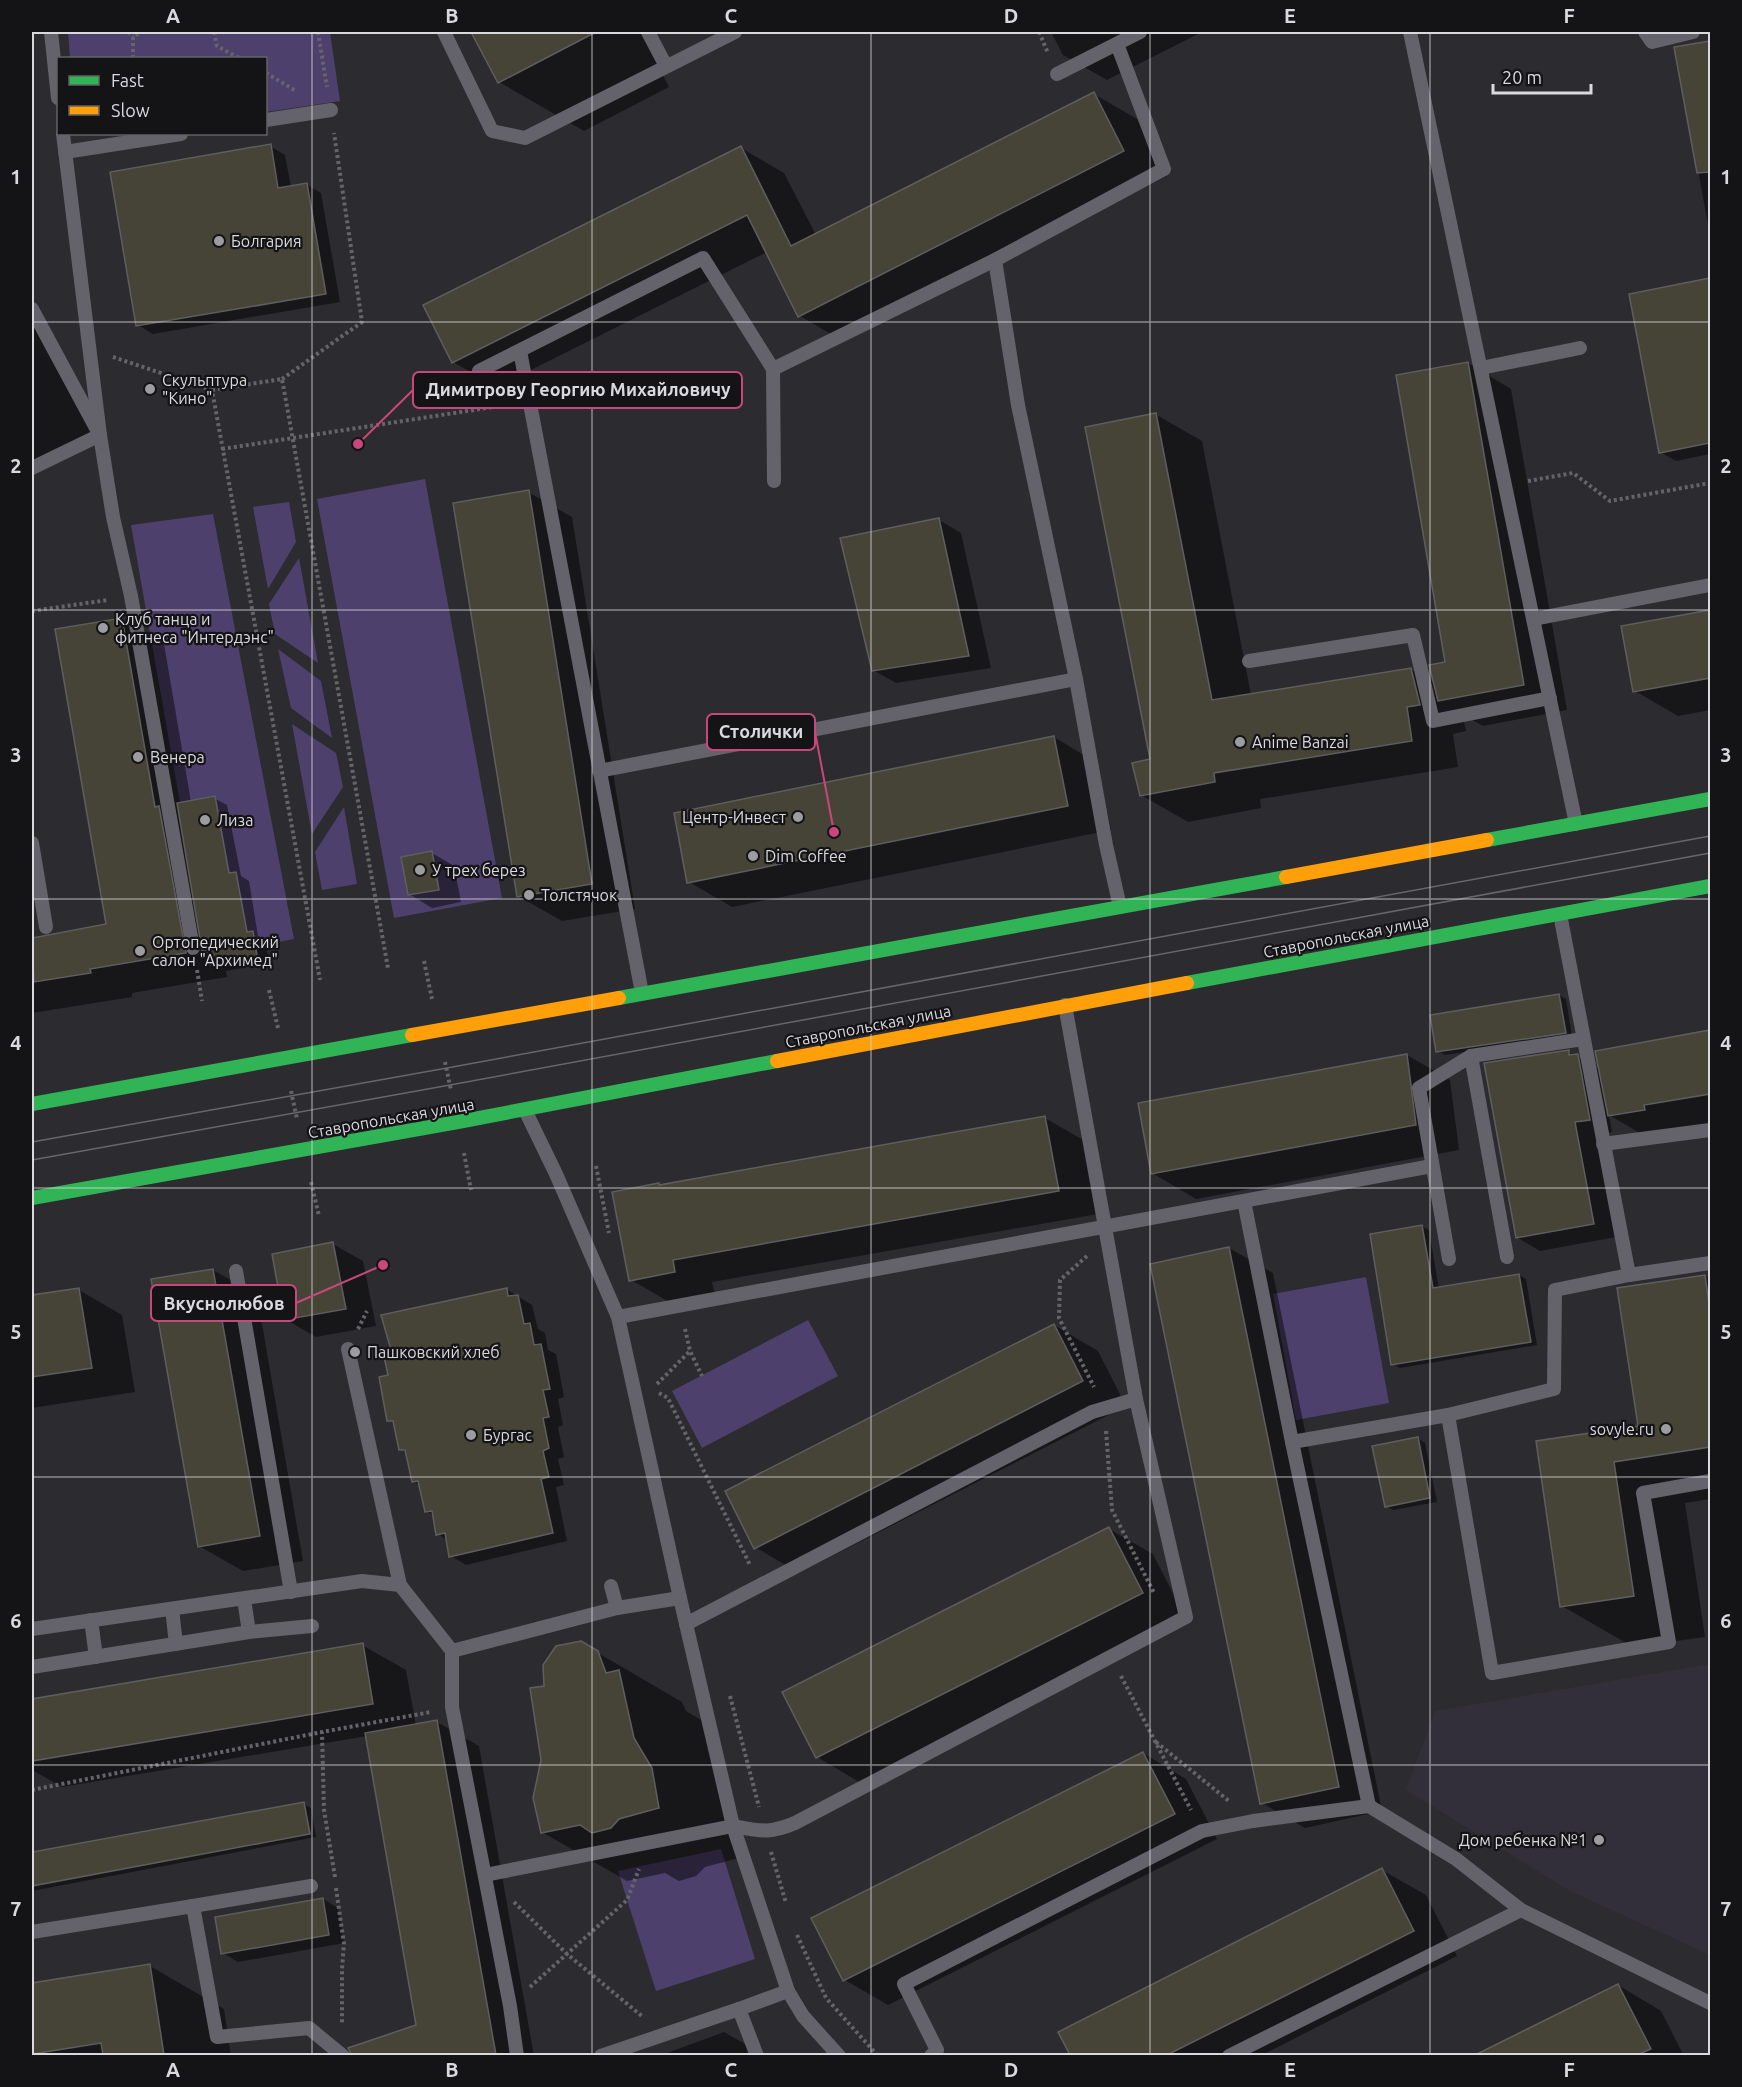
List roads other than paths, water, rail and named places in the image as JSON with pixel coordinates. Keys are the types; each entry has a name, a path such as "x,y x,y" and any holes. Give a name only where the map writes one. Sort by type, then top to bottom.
{"main road":[{"path":"32,1104 1710,799"},
{"name":"Ставропольская улица","path":"32,1198 525,1110 1065,1005 1710,886"}],"lane":[{"path":"51,32 57,89"},
{"path":"444,32 492,131 525,138 735,32"},
{"path":"648,32 666,66"},
{"path":"1057,74 1140,32"},
{"path":"1410,32 1576,824"},
{"path":"1645,32 1652,42 1693,32"},
{"path":"773,369 995,260 1164,169 1117,44"},
{"path":"267,120 331,110"},
{"path":"63,135 100,435 113,517 131,596 193,948"},
{"path":"65,152 175,135"},
{"path":"479,370 703,258 773,369 774,481"},
{"path":"995,260 1018,405 1076,679 1106,845 1120,908"},
{"path":"32,309 100,435"},
{"path":"1481,368 1580,348"},
{"path":"520,351 642,993"},
{"path":"32,468 100,435"},
{"path":"1534,619 1710,585"},
{"path":"1250,661 1413,635 1433,721 1550,698"},
{"path":"599,771 1076,679"},
{"path":"32,843 35,883 46,927"},
{"path":"1560,913 1629,1275"},
{"path":"485,1875 733,1826 765,1832 777,1831 1186,1617 1136,1399 1065,1005"},
{"path":"1449,1259 1419,1088 1471,1056 1583,1039"},
{"path":"1471,1056 1507,1257"},
{"path":"525,1110 556,1174 618,1317 733,1826 788,1991 803,2016 839,2055"},
{"path":"1603,1144 1710,1130"},
{"path":"618,1317 1432,1166"},
{"path":"1244,1201 1369,1806"},
{"path":"1292,1442 1448,1415 1554,1389 1555,1290 1629,1275 1710,1263"},
{"path":"236,1271 291,1592"},
{"path":"348,1349 400,1585 452,1651 452,1707 510,2006 517,2055"},
{"path":"686,1624 1092,1412 1136,1399"},
{"path":"1448,1415 1492,1673 1669,1642 1643,1493 1710,1481"},
{"path":"32,1629 362,1581 400,1585"},
{"path":"611,1586 617,1608"},
{"path":"452,1651 617,1608 680,1598"},
{"path":"244,1599 249,1632"},
{"path":"172,1609 176,1644"},
{"path":"91,1620 96,1657"},
{"path":"32,1667 249,1632 312,1626"},
{"path":"931,2055 937,2050 904,1984 1202,1832 1253,1821 1369,1806 1456,1859 1521,1910 1710,2002"},
{"path":"32,1932 311,1886"},
{"path":"193,1906 217,2037 309,2028 343,2054"},
{"path":"1229,2055 1521,1910"},
{"path":"601,2055 788,1991"},
{"path":"739,2009 757,2055"}],"tram line":[{"path":"32,1142 1710,836"},
{"path":"32,1160 1710,853"}],"place":[{"name":"Болгария","path":"219,241"},
{"name":"Скульптура \"Кино\"","path":"150,389"},
{"name":"Димитрову Георгию Михайловичу","path":"358,444"},
{"name":"Клуб танца и фитнеса \"Интердэнс\"","path":"103,628"},
{"name":"Anime Banzai","path":"1240,742"},
{"name":"Венера","path":"138,757"},
{"name":"Центр-Инвест","path":"798,817"},
{"name":"Лиза","path":"205,820"},
{"name":"Столички","path":"834,832"},
{"name":"Dim Coffee","path":"753,856"},
{"name":"У трех берез","path":"420,870"},
{"name":"Толстячок","path":"529,895"},
{"name":"Ортопедический салон \"Архимед\"","path":"140,951"},
{"name":"Вкуснолюбов","path":"383,1265"},
{"name":"Пашковский хлеб","path":"355,1352"},
{"name":"sovyle.ru","path":"1666,1429"},
{"name":"Бургас","path":"471,1435"},
{"name":"Дом ребенка №1","path":"1599,1840"}]}
